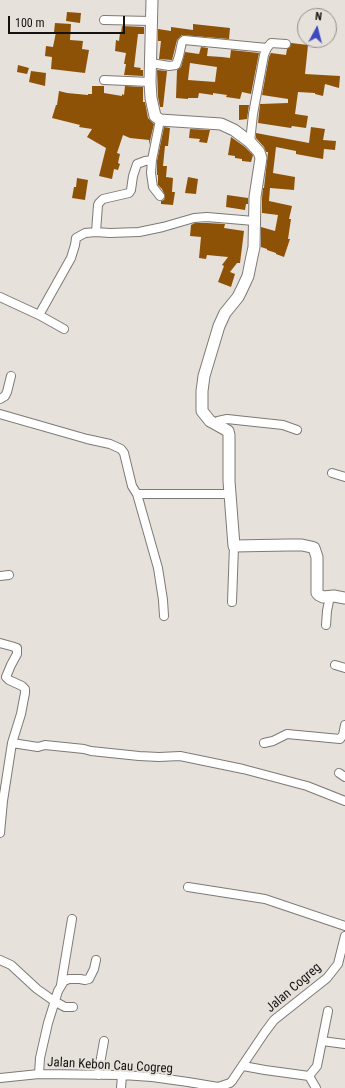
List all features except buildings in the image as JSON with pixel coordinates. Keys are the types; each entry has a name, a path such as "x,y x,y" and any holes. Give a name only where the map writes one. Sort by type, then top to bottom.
{"street":[{"path":"152,0 150,82 154,116 160,120 221,124 234,130 250,142 259,152 261,158 255,198 254,247 248,276 238,297 225,313 213,345 204,376 202,391 202,412 215,424 228,431 229,435 230,494 234,546 232,602"},
{"path":"104,20 152,21"},
{"path":"151,63 169,66 176,64 183,40 267,48"},
{"path":"250,142 255,100 264,55 269,44 286,44"},
{"path":"104,80 150,82"},
{"path":"160,120 151,173 153,187 160,196"},
{"path":"96,232 99,203 103,199 129,193 137,164 152,160"},
{"path":"39,315 71,258 76,238 85,233 139,232 164,227 194,218 207,217 254,221"},
{"path":"0,297 39,315 64,329"},
{"path":"0,399 5,396 7,392 11,376"},
{"path":"0,414 87,439 110,444 122,449 132,486 138,494 158,568 164,616"},
{"path":"215,424 218,420 227,419 283,425 297,430"},
{"path":"332,473 345,477"},
{"path":"138,494 230,494"},
{"path":"234,546 288,545 314,548 317,557 317,593 323,597 330,596 345,598"},
{"path":"0,576 9,575"},
{"path":"326,625 330,596"},
{"path":"0,643 17,648 17,654 6,677 25,689 21,714 12,743 3,788 0,833"},
{"path":"335,666 345,668"},
{"path":"264,743 273,741 287,734 340,739 343,735 345,725"},
{"path":"12,743 38,748 45,745 139,756 180,756 243,769 307,786 345,801"},
{"path":"188,887 265,899 345,926"},
{"path":"39,1074 40,1058 48,1023 54,1001 61,985 72,919"},
{"name":"Jalan Cogreg","path":"218,1088 232,1081 274,1020 327,978 342,964 345,936"},
{"path":"0,960 11,965 37,989 54,1001 65,1006 73,1007"},
{"path":"61,985 64,981 69,979 88,979 94,969 96,960"},
{"path":"309,1076 317,1066 328,1011"},
{"path":"98,1075 104,1041"},
{"path":"322,1041 345,1044"},
{"path":"243,1066 309,1076"},
{"name":"Jalan Kebon Cau Cogreg","path":"0,1078 39,1074 122,1075 152,1077 188,1085 218,1088"},
{"path":"121,1088 122,1075"},
{"path":"309,1076 316,1088"}]}
